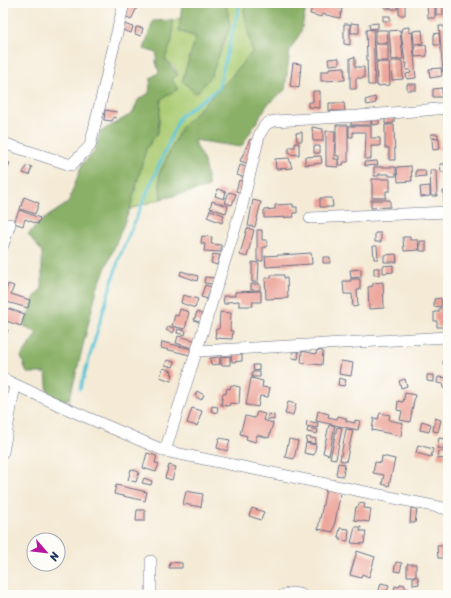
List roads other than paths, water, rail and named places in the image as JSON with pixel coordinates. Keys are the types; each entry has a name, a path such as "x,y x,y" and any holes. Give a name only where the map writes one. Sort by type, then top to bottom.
{"street":[{"path":"3,143 71,165 90,146 124,3"},
{"path":"165,451 198,351 242,206 259,136 263,127 269,121 358,116 448,108"},
{"path":"310,218 448,212"},
{"path":"3,246 10,224"},
{"path":"198,351 448,337"},
{"path":"3,379 15,386 165,451 448,509"},
{"path":"3,452 15,386"},
{"path":"151,561 151,595"},
{"path":"283,595 292,593 302,595"}],"waterway":[{"path":"80,389 119,258 180,116 218,89 240,3"}]}
